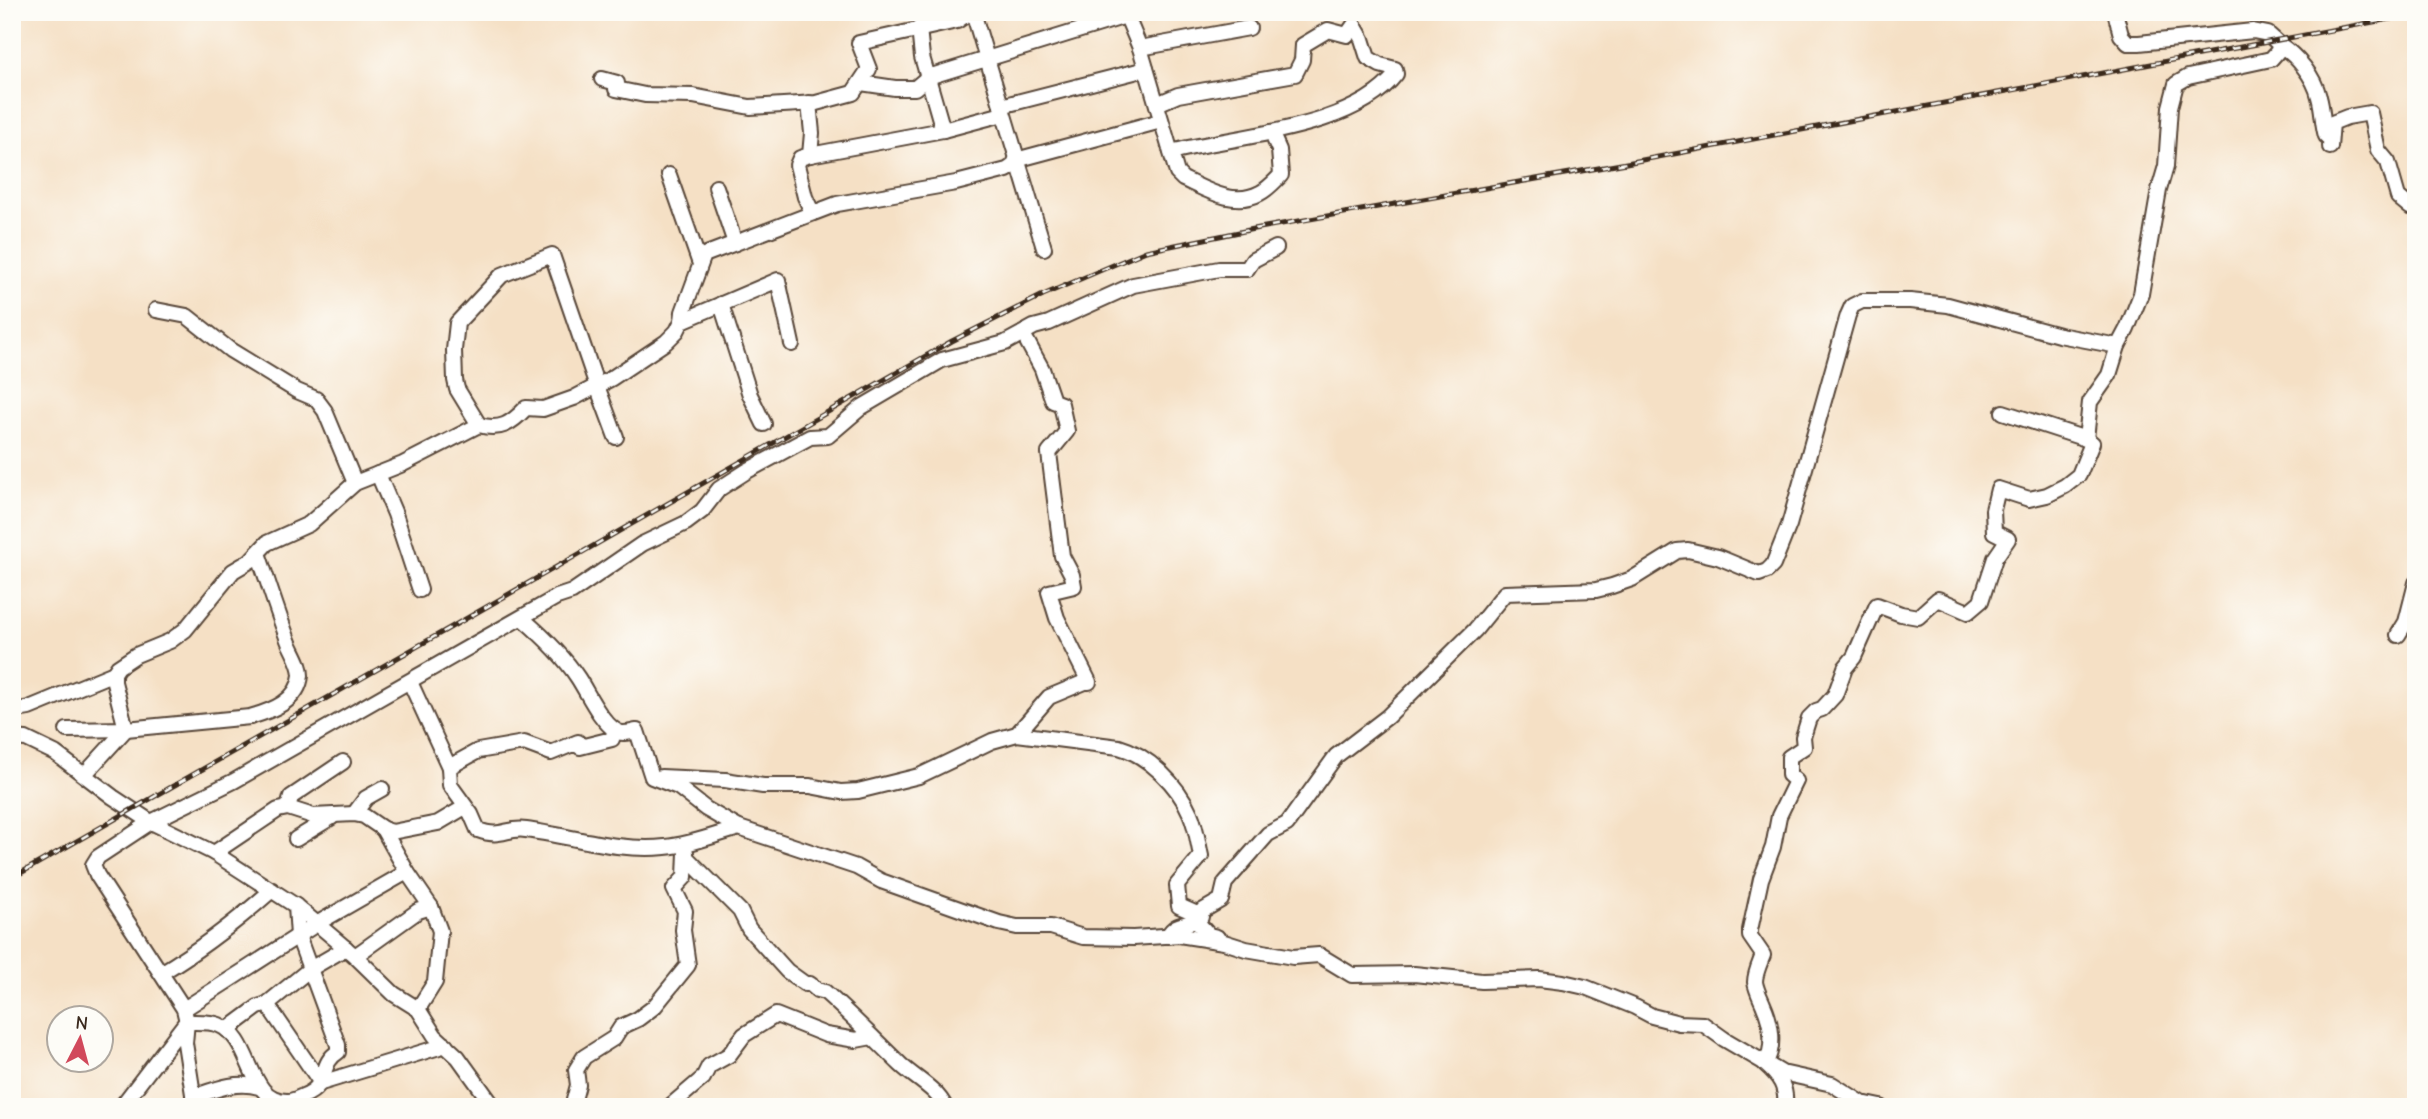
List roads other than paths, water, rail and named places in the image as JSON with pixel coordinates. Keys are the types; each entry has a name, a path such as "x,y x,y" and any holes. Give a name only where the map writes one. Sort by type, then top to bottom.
{"street":[{"path":"602,79 617,83 616,89 645,95 693,96 750,107 829,100 853,93 869,69 859,43 957,21 971,12 1044,248"},
{"path":"2115,12 2121,35 2127,43 2253,31 2268,34 2291,52 2313,81 2330,147 2332,123 2370,113 2378,150 2388,162 2398,197 2414,208"},
{"path":"861,83 915,88 928,77 1130,14 1177,173 1182,179 1229,199 1261,193 1281,175 1279,150 1271,132"},
{"path":"1157,104 1178,95 1295,74 1302,60 1303,45 1328,30 1347,35 1354,25 1368,58 1395,69 1395,77 1348,110 1311,123 1171,152"},
{"path":"919,28 922,57 943,130"},
{"path":"1140,48 1249,28"},
{"path":"2086,439 2090,402 2109,374 2118,346 2136,310 2166,166 2170,107 2176,84 2188,77 2271,59 2278,51 2279,44"},
{"path":"813,212 805,197 797,165 800,158 943,130 1002,110 1146,69"},
{"path":"809,103 812,133 810,155"},
{"path":"12,711 29,708 114,673 118,667 136,656 151,651 185,630 233,571 250,561 267,543 309,524 355,483 479,425 494,429 515,420 526,408 542,409 553,406 597,386 666,342 682,321 704,256 837,204 956,183 1007,170 1016,160 1161,121"},
{"path":"669,176 700,264"},
{"path":"716,187 735,243"},
{"path":"259,1087 250,1084 232,1085 194,1102 185,1043 185,1015 97,875 93,865 98,857 151,822 234,780 558,597 572,592 642,544 686,523 702,512 719,489 738,477 810,437 828,436 862,407 942,360 1005,343 1034,327 1049,323 1133,285 1219,270 1247,269 1253,260 1276,248"},
{"path":"479,425 457,390 454,350 457,323 502,275 552,255 616,437"},
{"path":"682,321 778,280 792,344"},
{"path":"1168,936 1179,924 1197,917 1221,901 1225,883 1268,834 1287,824 1336,756 1387,717 1475,631 1505,593 1604,588 1632,579 1677,551 1688,550 1718,557 1759,574 1767,571 1773,565 1789,525 1852,306 1862,301 1910,301 1948,305 2059,335 2118,346"},
{"path":"722,304 750,395 764,424"},
{"path":"156,310 187,316 230,350 297,391 316,399 325,411 355,483"},
{"path":"1017,734 1049,697 1089,682 1063,630 1049,592 1074,586 1072,575 1062,556 1049,453 1067,431 1061,404 1053,401 1042,369 1023,334"},
{"path":"1765,1064 1770,1057 1769,1017 1755,984 1763,955 1750,936 1750,930 1779,816 1796,781 1789,775 1789,757 1804,747 1803,737 1809,718 1835,695 1845,668 1854,657 1877,605 1918,617 1938,598 1968,611 1981,601 1995,558 2008,540 1994,532 1993,510 1998,489 2029,499 2048,495 2079,475 2092,443 2003,412"},
{"path":"379,474 420,590"},
{"path":"67,730 126,729 250,717 270,711 291,696 300,675 299,664 288,642 258,553"},
{"path":"2398,635 2406,622 2416,583"},
{"path":"523,619 554,646 593,704 615,730 622,733 637,731 652,777"},
{"path":"114,673 126,729"},
{"path":"410,682 449,767 450,785 478,830 492,835 523,829 639,848 686,850 739,828"},
{"path":"85,774 126,729"},
{"path":"449,767 478,751 524,743 551,753 578,742 580,747 601,743 612,739 615,730"},
{"path":"652,777 689,777 763,786 810,786 841,792 858,791 919,776 992,741 1017,734 1131,750 1156,769 1184,800 1192,819 1201,856 1177,885 1179,906 1197,917 1209,935 1246,949 1293,957 1319,955 1352,975 1414,974 1482,981 1539,979 1585,987 1652,1016 1679,1023 1703,1024 1782,1073 1832,1084 1862,1103 1881,1107"},
{"path":"12,738 26,740 55,753 151,822 214,853 296,906 351,952 394,994 418,1009 435,1036 446,1045 494,1107"},
{"path":"288,808 291,797 343,762"},
{"path":"652,777 678,787 706,809 739,828 856,867 881,881 999,923 1017,927 1051,927 1083,937 1179,935 1224,942"},
{"path":"355,814 366,798 382,789"},
{"path":"214,853 278,810 288,808 313,816 355,814 363,816 383,830 393,832 438,823 465,807"},
{"path":"296,839 333,817"},
{"path":"383,830 431,907 440,932 435,982 418,1009"},
{"path":"686,850 740,911 750,929 787,971 805,984 825,992 918,1081 933,1090 945,1107"},
{"path":"575,1107 578,1085 576,1070 584,1056 614,1038 621,1027 654,1007 688,965 682,930 685,911 674,889 685,877 686,850"},
{"path":"121,1107 185,1015 318,923 407,872"},
{"path":"161,973 237,921 272,890"},
{"path":"185,1015 220,1025 234,1036 248,1058 259,1087 267,1096 280,1103 311,1093 321,1083 331,1056 338,1052 338,1045 298,936 296,906"},
{"path":"227,1030 258,1007 267,1004 310,968 351,952 418,911 431,907"},
{"path":"267,1004 321,1083"},
{"path":"669,1107 702,1077 709,1066 729,1055 744,1035 776,1015 845,1040 872,1037"},
{"path":"321,1083 446,1045"},
{"path":"1765,1064 1783,1083 1786,1093 1785,1107"}],"railway":[{"path":"12,878 952,341 1043,295 1146,251 2416,14"}]}
